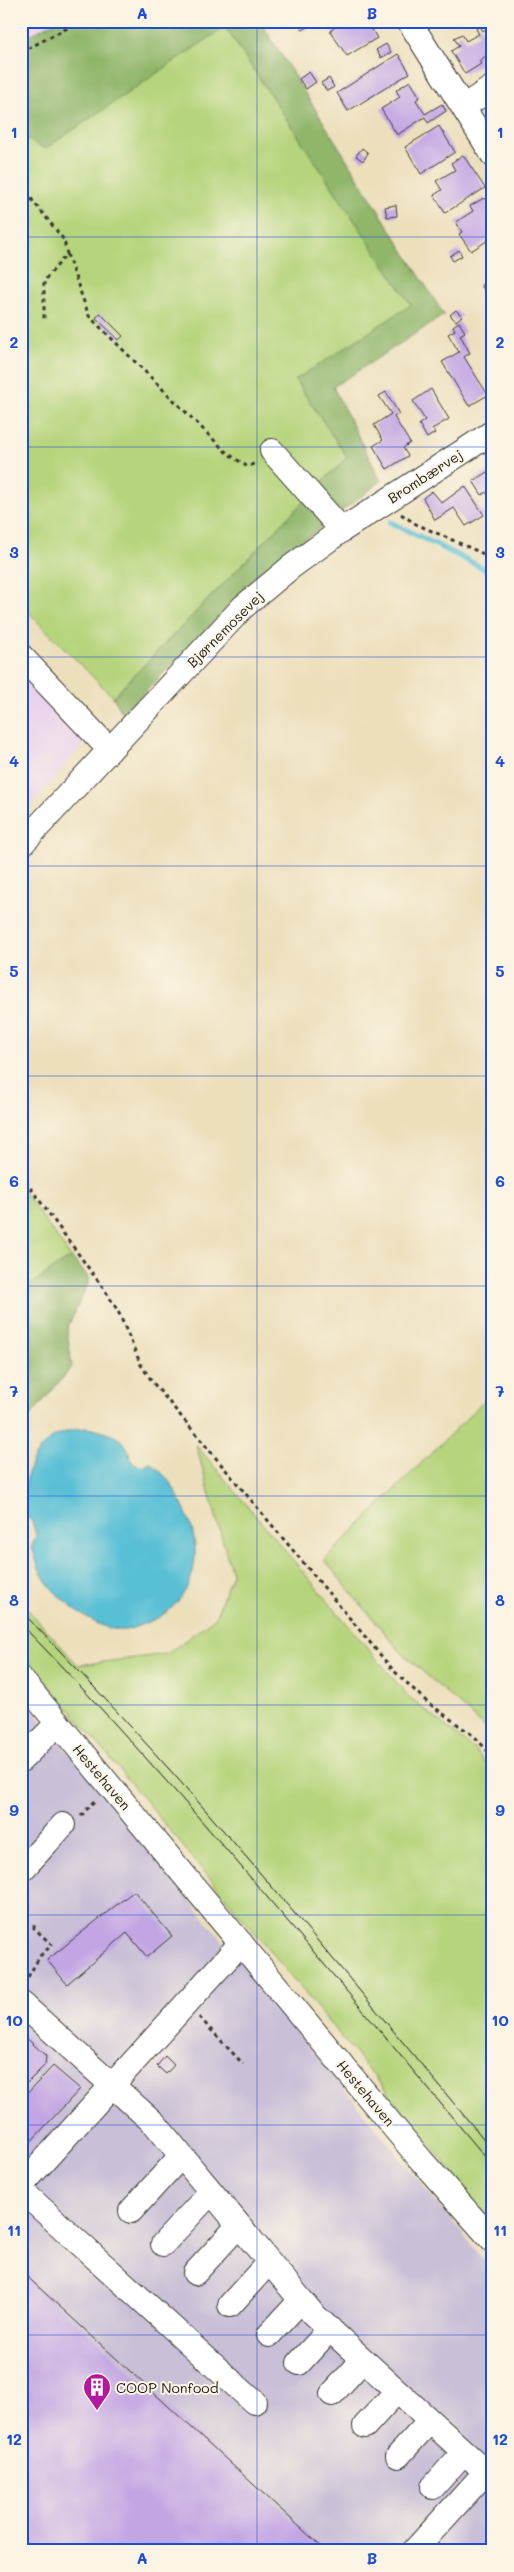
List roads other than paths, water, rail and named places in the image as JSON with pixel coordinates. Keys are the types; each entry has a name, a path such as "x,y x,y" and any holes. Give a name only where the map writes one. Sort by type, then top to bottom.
{"street":[{"path":"409,21 493,155"},
{"path":"463,107 493,87"},
{"name":"Brombærvej","path":"383,502 493,432"},
{"path":"272,451 342,530"},
{"name":"Bjørnemosevej","path":"21,846 243,607 291,568 383,502"},
{"path":"21,656 110,750"},
{"name":"Hestehaven","path":"21,1679 421,2160 493,2241"},
{"path":"21,1760 58,1723"},
{"path":"21,1871 63,1825"},
{"path":"21,2186 241,1943"},
{"path":"21,2003 155,2124 301,2300 330,2330 464,2452 489,2468 414,2551"},
{"path":"131,2211 181,2156"},
{"path":"21,2190 254,2402"},
{"path":"163,2244 211,2192"},
{"path":"195,2274 239,2225"},
{"path":"230,2305 269,2262"},
{"path":"269,2335 301,2300"},
{"path":"299,2363 330,2330"},
{"path":"332,2394 363,2360"},
{"path":"365,2426 397,2391"},
{"path":"398,2456 430,2421"},
{"path":"433,2487 464,2452"}],"water":[{"path":"87,1428 119,1439 126,1446 134,1464 143,1467 150,1463 163,1474 175,1490 192,1528 195,1562 191,1578 184,1593 174,1606 160,1616 137,1627 125,1630 103,1626 91,1620 69,1605 50,1587 40,1570 33,1550 32,1546 36,1535 32,1521 24,1515 26,1482 36,1455 55,1436"}],"waterway":[{"path":"390,522 493,573"}],"tram line":[{"path":"21,1611 83,1675 204,1808 493,2150"},
{"path":"21,1624 83,1689 203,1823 320,1959 493,2166"}],"place":[{"name":"COOP Nonfood","path":"97,2411"}]}
